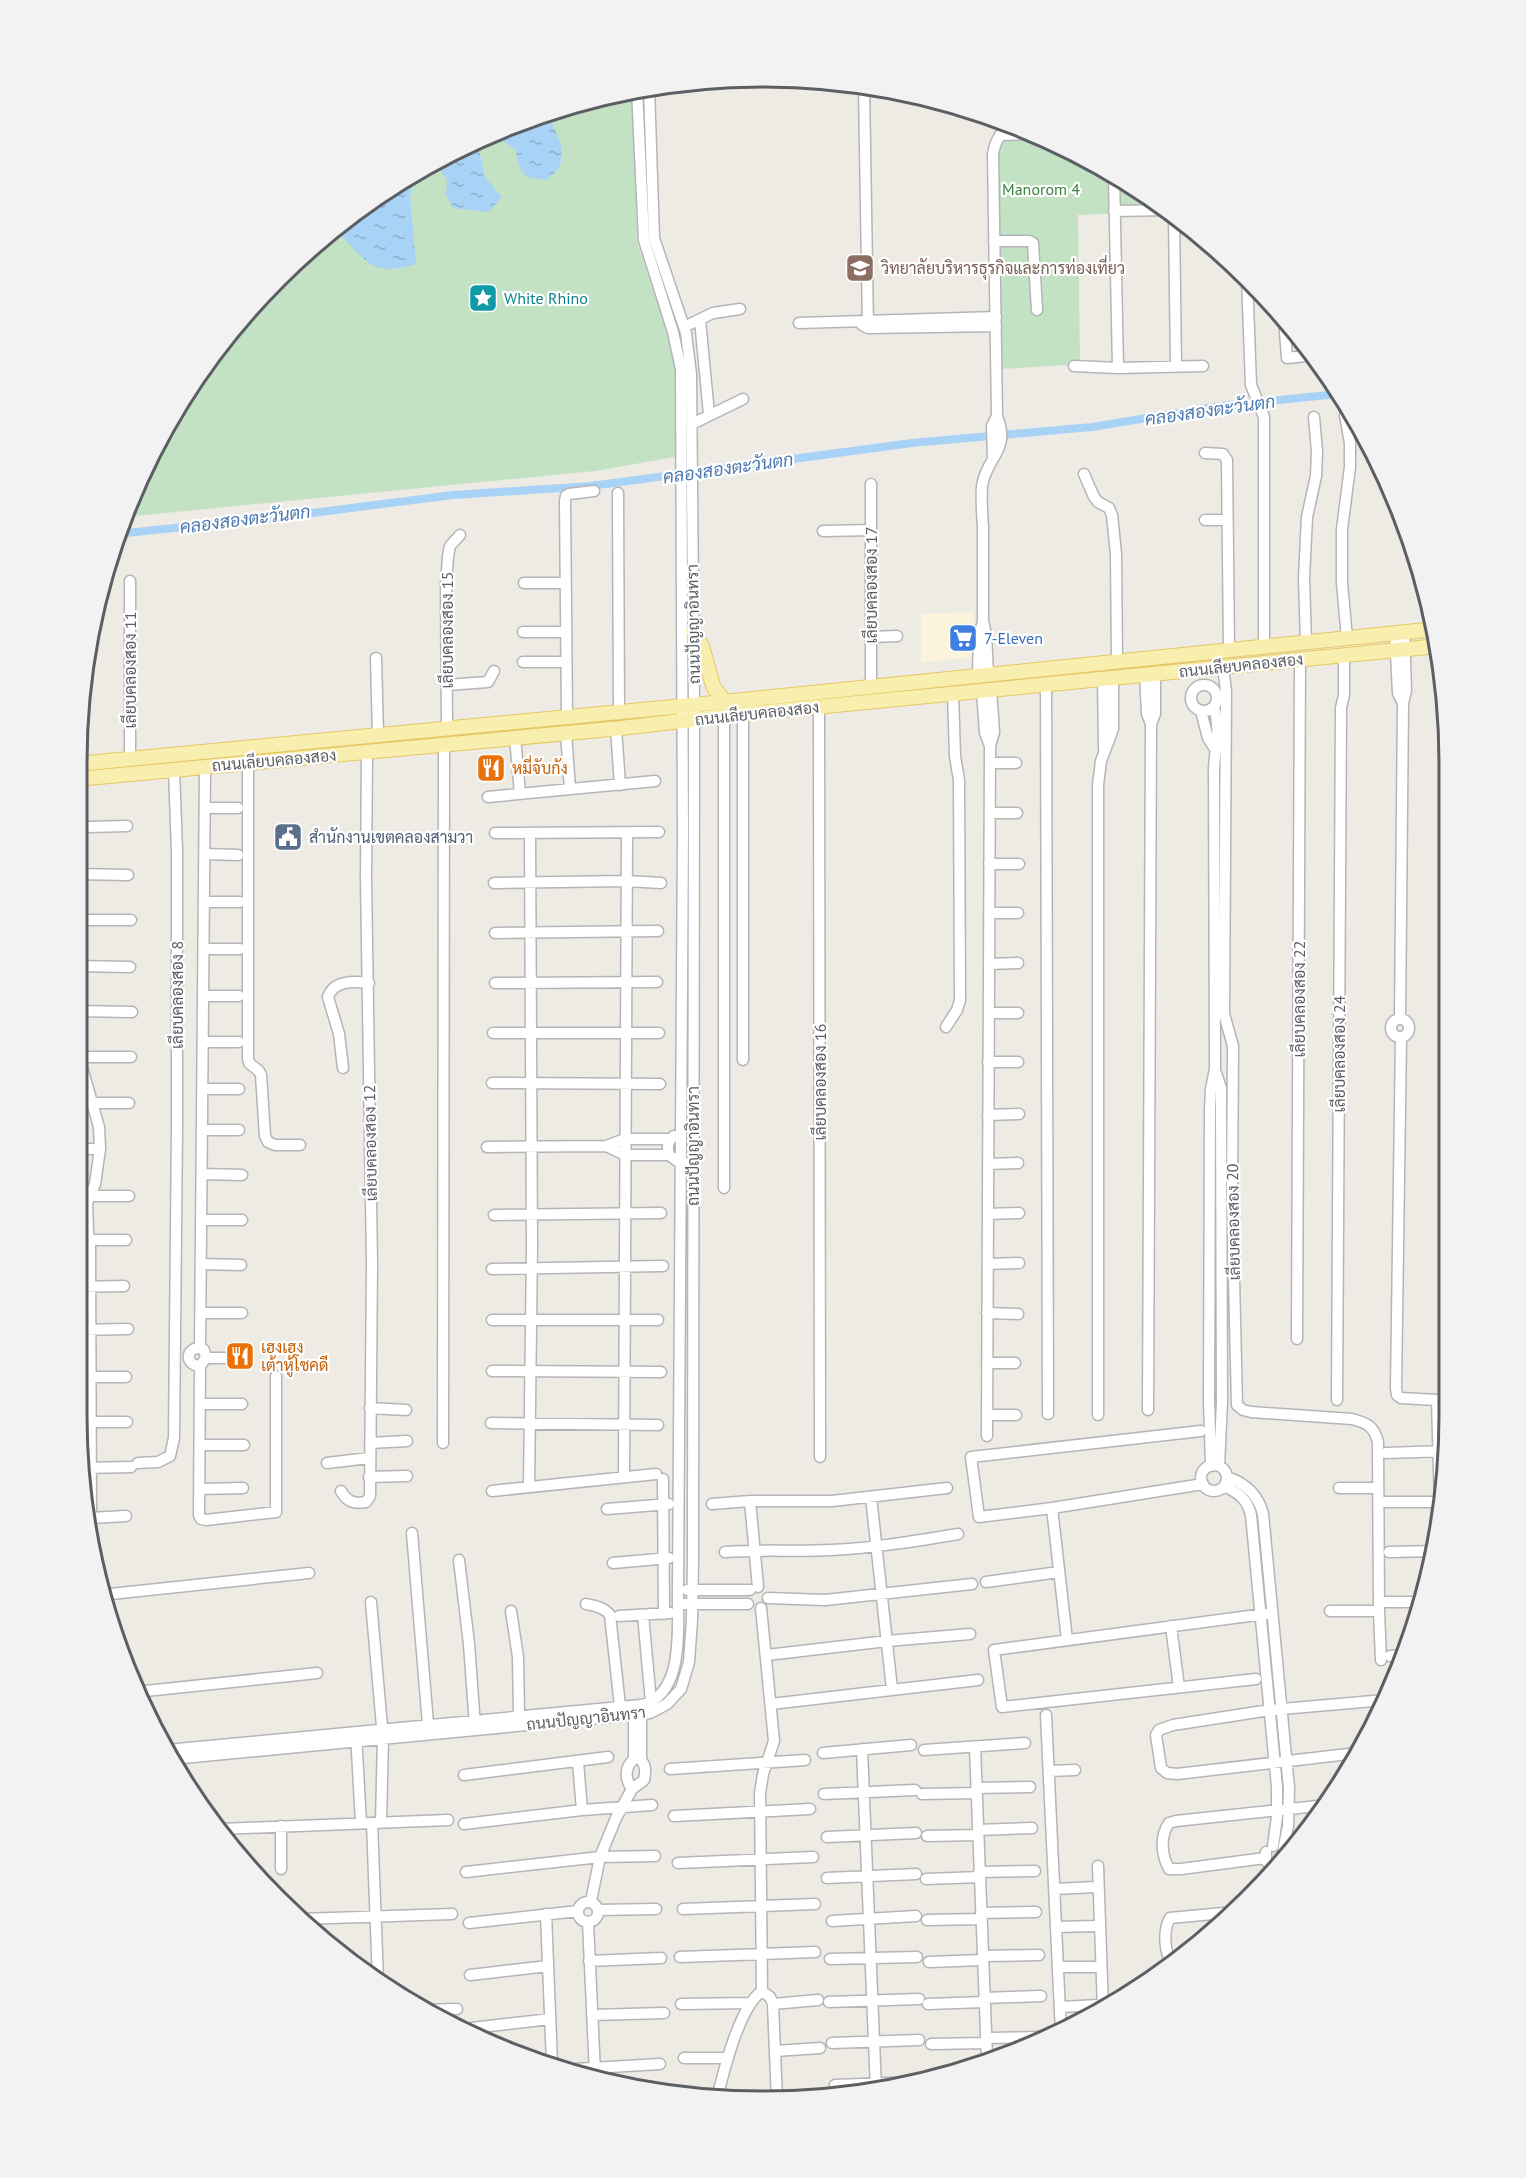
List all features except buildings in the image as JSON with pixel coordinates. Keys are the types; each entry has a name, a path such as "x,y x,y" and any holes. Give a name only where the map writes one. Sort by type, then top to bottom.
{"main road":[{"name":"ถนนเลียบคลองสอง","path":"87,763 1426,630"},
{"path":"693,631 702,646 713,686 724,701"},
{"name":"ถนนเลียบคลองสอง","path":"87,778 566,733 1429,647"},
{"path":"420,730 422,746"}],"street":[{"path":"864,95 868,324"},
{"name":"ถนนปัญญาอินทรา","path":"649,97 654,238 684,327 690,354 692,424 686,453"},
{"name":"ถนนปัญญาอินทรา","path":"382,1733 428,1724 475,1724 519,1715 620,1706 640,1708 650,1713 667,1704 681,1689 689,1662 693,1604 693,1131 687,469 678,350 644,240 638,99"},
{"path":"983,675 979,634 983,621 982,485 994,453 996,423 993,154 994,145 1007,132"},
{"path":"1114,186 1118,368"},
{"path":"1114,211 1152,210"},
{"path":"1174,226 1176,366"},
{"path":"994,241 1033,243 1037,310"},
{"path":"1248,292 1251,385 1264,417 1264,646"},
{"path":"684,327 713,313 740,309"},
{"path":"700,320 709,414"},
{"path":"799,323 996,322"},
{"path":"1285,334 1287,357 1303,356"},
{"path":"1074,366 1118,368 1203,366"},
{"path":"692,424 743,399"},
{"path":"1306,642 1304,578 1307,517 1316,476 1317,452 1314,417"},
{"path":"1343,638 1339,596 1342,583 1342,529 1350,467 1350,443 1346,422"},
{"path":"1205,453 1223,454 1227,460 1229,650"},
{"path":"1084,474 1094,497 1109,508 1112,515 1116,554 1117,661"},
{"name":"ถนนปัญญาอินทรา","path":"687,482 693,631 688,705"},
{"name":"เลียบคลองสอง 17","path":"871,484 871,686"},
{"path":"567,717 566,496 594,492"},
{"path":"618,493 619,711"},
{"path":"1205,520 1227,520"},
{"path":"823,531 871,530"},
{"name":"เลียบคลองสอง 15","path":"447,728 448,556 450,546 460,535"},
{"name":"เลียบคลองสอง 11","path":"130,581 130,759"},
{"path":"524,582 565,582"},
{"path":"523,632 565,632"},
{"path":"1400,632 1406,692 1403,703 1400,1018 1407,1022 1409,1029 1401,1037 1396,1388 1397,1395 1401,1398 1437,1400 1439,1417"},
{"path":"871,637 897,636"},
{"name":"เลียบคลองสอง 24","path":"1337,1400 1341,708 1344,695 1341,655"},
{"path":"376,658 378,735"},
{"name":"เลียบคลองสอง 22","path":"1297,1339 1300,659"},
{"path":"523,662 566,662"},
{"name":"เลียบคลองสอง 20","path":"1223,667 1226,691 1224,1014 1233,1046 1232,1193 1237,1405 1251,1412 1352,1419 1367,1423 1375,1432 1378,1442 1377,1488 1386,1658 1394,1657"},
{"path":"1201,669 1202,685"},
{"path":"447,685 488,682 494,671"},
{"path":"1148,1410 1151,724 1147,714 1151,697 1150,673"},
{"path":"1098,1415 1098,785 1104,749 1112,737 1113,729 1108,678"},
{"path":"1046,684 1048,1414"},
{"path":"1202,685 1215,690 1218,699 1214,707 1206,712 1194,707 1191,698 1194,690 1202,685"},
{"path":"987,690 994,732 990,746 987,1436"},
{"path":"946,1027 957,1010 960,1000 959,780 953,694"},
{"name":"เลียบคลองสอง 16","path":"819,707 820,1457"},
{"path":"1214,707 1219,733 1215,749 1215,1069 1210,1110 1216,1245 1209,1400 1215,1466"},
{"path":"1201,711 1208,738 1215,749"},
{"path":"743,714 743,1060"},
{"path":"724,716 724,1188"},
{"name":"ถนนปัญญาอินทรา","path":"176,1749 382,1733 640,1708 670,1685 677,1659 680,1131 688,720"},
{"path":"616,728 620,784"},
{"path":"566,733 570,789"},
{"path":"515,737 520,794"},
{"path":"443,1443 444,744"},
{"name":"เลียบคลองสอง 12","path":"341,1491 347,1500 366,1502 370,1496 372,1263 366,878 367,751"},
{"path":"248,763 248,1058 249,1063 261,1075 265,1136 268,1142 275,1145 300,1145"},
{"path":"990,763 1016,763"},
{"path":"200,1348 205,767"},
{"name":"เลียบคลองสอง 8","path":"89,1468 165,1460 170,1456 172,1450 175,1388 177,1138 177,851 174,770"},
{"path":"488,797 655,781"},
{"path":"205,808 238,808"},
{"path":"990,813 1017,813"},
{"path":"87,827 128,826"},
{"path":"495,833 659,832"},
{"path":"624,1477 627,833"},
{"path":"529,1487 532,1214 530,834"},
{"path":"204,854 238,855"},
{"path":"989,864 1019,864"},
{"path":"87,873 128,875"},
{"path":"494,883 627,881 661,883"},
{"path":"204,902 240,902"},
{"path":"989,913 1018,913"},
{"path":"87,920 131,920"},
{"path":"495,933 658,932"},
{"path":"204,948 240,948"},
{"path":"989,964 1018,963"},
{"path":"87,966 130,967"},
{"path":"343,1068 339,1034 328,997 342,984 352,981 369,982"},
{"path":"495,983 657,982"},
{"path":"203,996 239,996"},
{"path":"87,1011 132,1012"},
{"path":"989,1013 1018,1013"},
{"path":"493,1033 659,1033"},
{"path":"203,1042 239,1042"},
{"path":"87,1057 131,1057"},
{"path":"988,1062 1018,1062"},
{"path":"492,1083 660,1084"},
{"path":"87,1084 99,1127 100,1149 87,1218 91,1287 91,1422 88,1457"},
{"path":"203,1089 239,1089"},
{"path":"87,1103 129,1103"},
{"path":"988,1115 1019,1114"},
{"path":"202,1130 239,1130"},
{"path":"669,1155 667,1147 670,1139 680,1131 693,1131"},
{"path":"487,1147 606,1146 625,1138 670,1139"},
{"path":"606,1146 625,1155 669,1155 680,1163 692,1163"},
{"path":"87,1149 100,1149"},
{"path":"988,1164 1018,1163"},
{"path":"202,1174 242,1175"},
{"path":"90,1196 129,1196"},
{"path":"988,1214 1019,1213"},
{"path":"494,1215 661,1214"},
{"path":"202,1220 242,1220"},
{"path":"89,1239 126,1240"},
{"path":"988,1264 1019,1263"},
{"path":"201,1264 241,1265"},
{"path":"492,1269 663,1266"},
{"path":"87,1287 124,1286"},
{"path":"201,1313 242,1313"},
{"path":"987,1313 1018,1314"},
{"path":"492,1320 625,1318 658,1320"},
{"path":"90,1330 128,1329"},
{"path":"242,1358 203,1362 194,1366 189,1362 188,1356 195,1348 204,1350 203,1362 200,1404 201,1519 276,1512 276,1376"},
{"path":"987,1363 1015,1363"},
{"path":"492,1371 661,1372"},
{"path":"87,1377 126,1377"},
{"path":"200,1404 242,1404"},
{"path":"370,1408 406,1410"},
{"path":"987,1415 1016,1415"},
{"path":"87,1422 128,1422"},
{"path":"491,1423 658,1425"},
{"path":"1201,1431 971,1457 979,1517 1203,1484 1214,1491 1226,1482 1240,1482 1251,1491 1262,1509 1266,1614 1275,1709 1277,1809 1282,1847"},
{"path":"370,1443 406,1441"},
{"path":"200,1445 244,1445"},
{"path":"1386,1452 1438,1451"},
{"path":"327,1463 369,1458"},
{"path":"1215,1466 1225,1471 1226,1482"},
{"path":"1203,1484 1204,1472 1215,1466"},
{"path":"369,1477 406,1476"},
{"path":"492,1491 624,1477 659,1477 663,1505 664,1614"},
{"path":"200,1489 243,1488"},
{"path":"712,1504 871,1497 947,1488"},
{"path":"1339,1488 1377,1488"},
{"path":"871,1497 892,1689"},
{"path":"748,1604 747,1596 754,1588 756,1549 750,1501"},
{"path":"1384,1503 1433,1502"},
{"path":"607,1509 693,1503"},
{"path":"1052,1508 1067,1640"},
{"path":"95,1518 126,1516"},
{"path":"412,1533 428,1724"},
{"path":"725,1552 756,1549 823,1551 878,1546 958,1534"},
{"path":"1389,1552 1425,1551"},
{"path":"613,1563 662,1558 693,1558"},
{"path":"459,1560 470,1644 475,1724"},
{"path":"986,1582 1059,1572"},
{"path":"111,1593 309,1573"},
{"path":"768,1598 825,1600 972,1584"},
{"path":"619,1617 664,1614 693,1604 748,1604 754,1608 761,1608 766,1604 768,1598 767,1592 754,1588 678,1590"},
{"path":"370,1602 382,1733 371,1823"},
{"path":"1330,1611 1412,1603"},
{"path":"586,1604 599,1606 610,1615 620,1706"},
{"path":"761,1608 774,1741 763,1774 760,1793 762,1991"},
{"path":"511,1611 518,1657 519,1715"},
{"path":"1256,1679 1002,1707 994,1650 1266,1614"},
{"path":"638,1760 643,1615"},
{"path":"1171,1626 1179,1687"},
{"path":"767,1655 970,1634"},
{"path":"146,1691 317,1672"},
{"path":"771,1704 978,1680"},
{"path":"1348,1753 1177,1774 1167,1773 1161,1768 1156,1735 1164,1727 1275,1709 1375,1701"},
{"path":"1275,1709 1286,1760 1289,1808 1285,1845"},
{"path":"1046,1715 1061,2022"},
{"path":"357,1735 371,1823 378,1970"},
{"name":"ถนนปัญญาอินทรา","path":"181,1758 357,1735"},
{"path":"924,1750 1025,1743"},
{"path":"823,1753 911,1745"},
{"path":"975,1747 987,2053"},
{"path":"862,1749 876,2081"},
{"path":"464,1775 608,1757"},
{"path":"591,1901 600,1857 632,1789 644,1780 645,1764 638,1760"},
{"path":"632,1789 627,1783 627,1771 630,1763 638,1760"},
{"path":"670,1769 805,1760"},
{"path":"578,1762 582,1810"},
{"path":"1049,1771 1075,1770"},
{"path":"824,1794 976,1791 1030,1787"},
{"path":"464,1824 582,1810 652,1805"},
{"path":"1267,1865 1169,1869 1163,1849 1163,1831 1169,1822 1314,1806"},
{"path":"674,1816 810,1809"},
{"path":"228,1829 448,1820"},
{"path":"281,1826 281,1869"},
{"path":"827,1837 921,1835 1032,1828"},
{"path":"1271,1861 1267,1849 1280,1851"},
{"path":"466,1872 600,1857 655,1856"},
{"path":"678,1863 813,1857"},
{"path":"1098,1866 1101,2000"},
{"path":"827,1878 921,1877 1035,1871"},
{"path":"1055,1889 1095,1887"},
{"path":"591,1901 597,1905 599,1910 594,1921 588,1922 579,1917 578,1911 580,1905 591,1901"},
{"path":"683,1909 815,1904"},
{"path":"599,1910 656,1909"},
{"path":"469,1923 578,1911"},
{"path":"927,1920 1036,1912"},
{"path":"1169,1956 1166,1933 1170,1918 1219,1913"},
{"path":"312,1919 452,1914"},
{"path":"546,1914 552,2057"},
{"path":"832,1921 916,1916"},
{"path":"588,1922 595,2070"},
{"path":"1056,1927 1095,1926"},
{"path":"680,1958 815,1952"},
{"path":"929,1962 1039,1955"},
{"path":"830,1959 917,1957"},
{"path":"589,1961 661,1958"},
{"path":"470,1975 548,1966"},
{"path":"1058,1968 1097,1966"},
{"path":"719,2090 728,2058 750,2003 762,1991"},
{"path":"762,1991 770,1997 773,2004 777,2091"},
{"path":"773,2004 824,2001 924,2002 1041,1996"},
{"path":"681,2004 750,2003"},
{"path":"1060,2007 1088,2007"},
{"path":"441,2009 457,2008"},
{"path":"592,2015 664,2013"},
{"path":"477,2027 550,2019"},
{"path":"931,2044 1026,2038"},
{"path":"832,2043 919,2040"},
{"path":"775,2051 820,2048"},
{"path":"684,2058 728,2058"},
{"path":"599,2071 660,2064"},
{"path":"835,2085 846,2086"}],"shaded area":[{"path":"974,612 974,657 921,662 921,614"}],"green space":[{"path":"634,99 637,242 677,366 675,457 595,471 134,516 157,464 201,387 255,317 317,255 387,201 464,157 504,138 546,123"},
{"name":"Manorom 4","path":"1010,134 1022,138 1101,178 1154,212 1078,215 1080,364 1000,369 996,151"}],"water":[{"path":"550,122 560,141 562,156 560,164 546,180 531,178 521,170 516,150 502,140"},
{"path":"479,150 485,177 502,197 489,212 453,208 446,194 447,180 440,170"},
{"path":"413,185 410,195 416,264 401,268 380,268 372,265 341,235 387,201"}],"waterway":[{"name":"คลองสองตะวันตก","path":"128,533 281,517 453,495 591,486 912,443 1092,427 1220,406 1330,395"}],"place":[{"name":"วิทยาลัยบริหารธุรกิจและการท่องเที่ยว","path":"860,268"},
{"name":"White Rhino","path":"483,298"},
{"name":"7-Eleven","path":"963,638"},
{"name":"หมี่จับกัง","path":"491,768"},
{"name":"สำนักงานเขตคลองสามวา","path":"288,837"},
{"name":"เฮงเฮง เต้าหู้โชคดี","path":"240,1356"}]}
